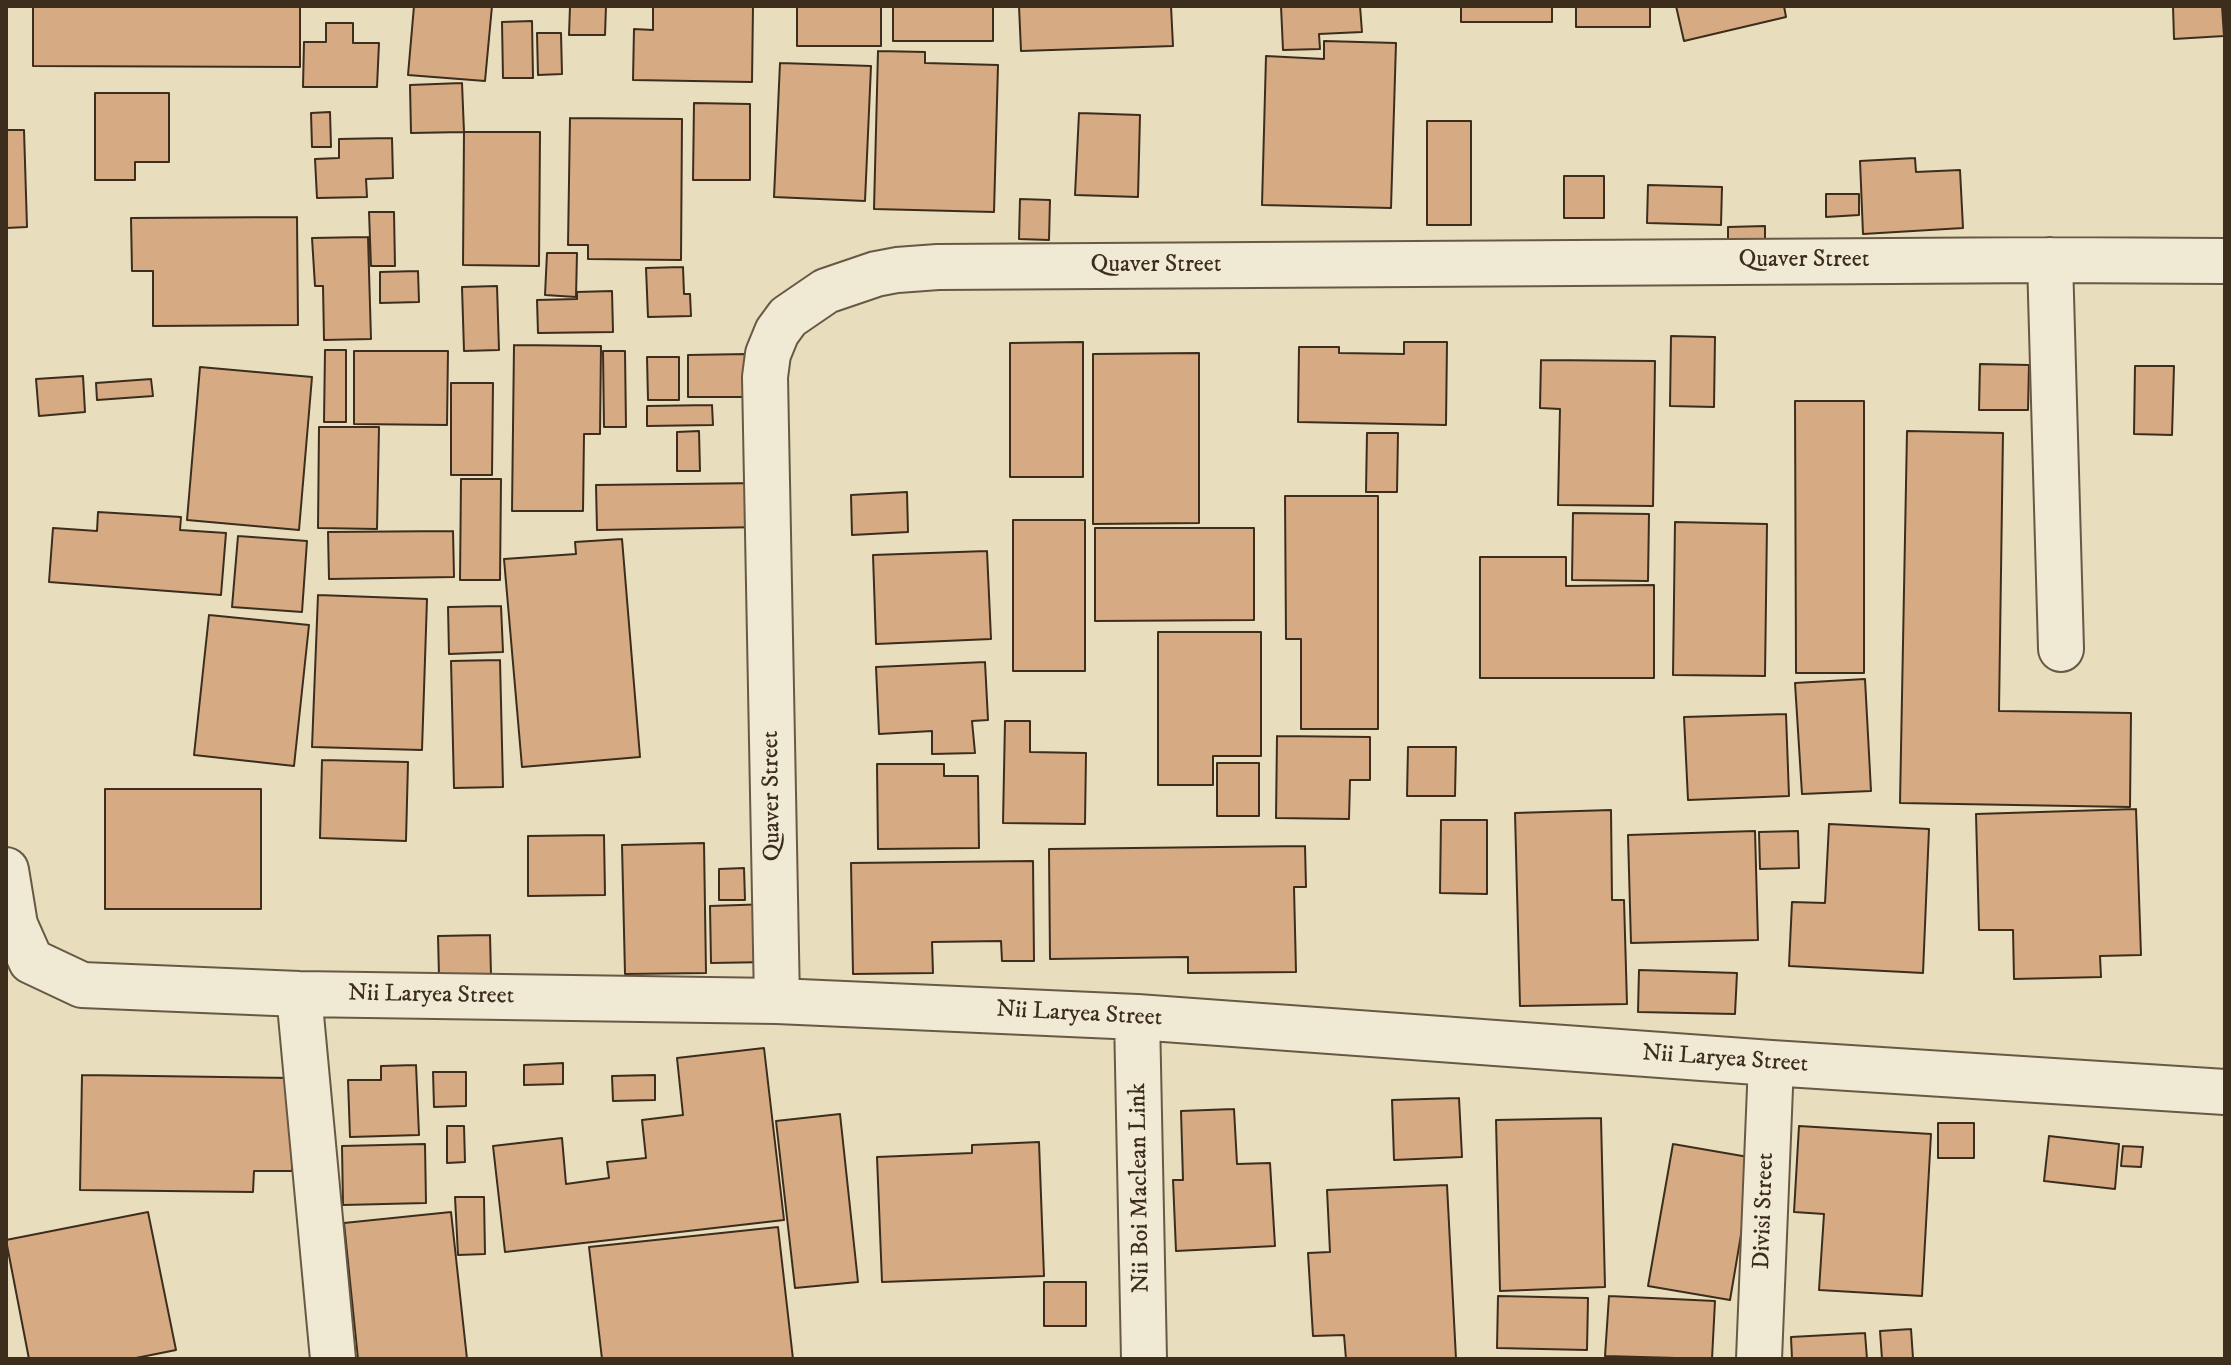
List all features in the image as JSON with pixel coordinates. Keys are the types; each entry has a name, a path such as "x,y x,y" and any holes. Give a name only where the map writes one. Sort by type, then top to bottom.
{"street":[{"path":"2050,260 2061,649"},
{"name":"Quaver Street","path":"777,1001 765,377 768,354 777,332 788,317 815,298 876,274 938,267 2225,261"},
{"name":"Nii Laryea Street","path":"6,870 15,925 31,961 82,985 299,994 777,1001 1137,1017 2225,1092"},
{"path":"299,994 333,1359"},
{"name":"Nii Boi Maclean Link","path":"1137,1017 1144,1359"},
{"name":"Divisi Street","path":"1759,1359 1771,1063"}],"building":[{"path":"33,6 300,7 300,67 33,66"},
{"path":"414,6 492,6 485,81 408,75"},
{"path":"570,6 606,6 605,35 569,35"},
{"path":"653,6 753,6 752,82 633,80 634,29 653,30"},
{"path":"797,6 881,6 881,46 797,46"},
{"path":"893,6 993,6 993,41 893,41"},
{"path":"1019,6 1171,6 1173,46 1021,51"},
{"path":"1281,6 1360,6 1362,32 1319,34 1320,49 1283,50"},
{"path":"1461,6 1552,6 1552,22 1461,22"},
{"path":"1576,6 1650,6 1650,27 1576,27"},
{"path":"1676,6 1784,6 1786,17 1684,41"},
{"path":"2173,6 2222,6 2224,36 2174,39"},
{"path":"532,21 533,78 503,78 502,22"},
{"path":"326,23 353,23 353,43 379,43 377,87 303,87 304,42 326,42"},
{"path":"537,33 561,33 562,74 538,75"},
{"path":"1324,41 1396,43 1391,208 1262,205 1266,56 1324,59"},
{"path":"878,51 925,52 925,63 998,65 994,212 874,209"},
{"path":"780,63 871,66 865,201 774,197"},
{"path":"462,83 464,132 411,133 410,85"},
{"path":"95,93 169,93 169,162 135,162 135,180 95,180"},
{"path":"694,103 750,104 750,180 693,180"},
{"path":"330,112 331,147 312,147 311,113"},
{"path":"1079,113 1140,115 1138,197 1075,195"},
{"path":"570,118 682,119 681,260 588,259 588,245 568,245"},
{"path":"1427,121 1471,121 1471,225 1427,225"},
{"path":"6,130 24,130 27,227 6,228"},
{"path":"464,132 540,132 539,266 463,265"},
{"path":"392,138 393,178 366,179 367,197 317,198 315,159 339,158 339,139"},
{"path":"1915,158 1916,172 1960,170 1963,228 1863,234 1860,161"},
{"path":"1564,176 1604,176 1604,218 1564,218"},
{"path":"1648,185 1722,187 1721,225 1647,223"},
{"path":"1826,194 1859,194 1859,215 1826,217"},
{"path":"1020,199 1050,200 1049,240 1019,239"},
{"path":"369,212 394,212 395,266 371,266"},
{"path":"297,217 298,325 153,326 153,271 132,271 131,218"},
{"path":"1765,226 1765,252 1728,252 1728,227"},
{"path":"368,237 371,339 324,340 323,286 315,286 312,238"},
{"path":"547,253 577,253 576,297 545,295"},
{"path":"683,267 684,294 690,294 691,316 648,317 646,268"},
{"path":"418,271 419,302 380,303 380,272"},
{"path":"497,286 499,350 464,351 462,287"},
{"path":"612,291 613,332 538,333 537,300 577,299 577,292"},
{"path":"1671,336 1715,337 1714,407 1670,406"},
{"path":"1083,342 1083,477 1010,477 1010,343"},
{"path":"1404,342 1447,342 1446,425 1298,422 1299,347 1339,347 1339,353 1404,354"},
{"path":"514,345 601,346 600,434 584,434 583,511 512,511"},
{"path":"325,350 346,350 346,422 324,422"},
{"path":"354,351 448,351 447,425 354,424"},
{"path":"603,351 625,351 626,427 604,427"},
{"path":"1199,353 1199,523 1093,524 1093,354"},
{"path":"748,354 748,397 688,397 688,355"},
{"path":"647,357 679,357 679,400 648,400"},
{"path":"1541,360 1655,361 1653,506 1558,505 1560,409 1540,408"},
{"path":"1980,364 2029,365 2028,410 1979,410"},
{"path":"2135,366 2174,366 2172,435 2134,434"},
{"path":"200,367 312,377 299,530 187,520"},
{"path":"83,376 85,412 39,416 36,379"},
{"path":"151,379 153,396 97,400 96,383"},
{"path":"451,383 493,383 492,475 451,475"},
{"path":"1795,401 1864,401 1864,673 1796,673"},
{"path":"712,405 713,425 647,426 647,406"},
{"path":"319,427 379,427 377,529 318,528"},
{"path":"699,431 700,471 677,471 677,432"},
{"path":"1907,431 2003,433 1999,711 2131,713 2130,807 1900,803"},
{"path":"1367,433 1398,433 1397,492 1366,492"},
{"path":"461,479 501,479 500,580 460,580"},
{"path":"762,483 763,527 597,530 596,485"},
{"path":"907,492 908,532 852,535 851,495"},
{"path":"1285,496 1378,496 1378,729 1301,729 1301,639 1286,639"},
{"path":"98,512 181,517 180,530 226,533 221,595 49,582 53,528 97,531"},
{"path":"1573,513 1649,514 1648,581 1572,580"},
{"path":"1013,520 1085,520 1085,671 1013,671"},
{"path":"1675,522 1767,524 1765,676 1673,675"},
{"path":"1095,528 1254,528 1254,620 1095,621"},
{"path":"453,531 454,577 329,579 328,532"},
{"path":"238,536 307,541 302,612 232,607"},
{"path":"622,539 640,757 522,767 504,559 576,554 575,542"},
{"path":"987,551 991,639 876,644 873,555"},
{"path":"1480,557 1566,557 1566,586 1654,585 1654,678 1480,678"},
{"path":"318,595 427,599 422,750 312,747"},
{"path":"501,606 503,652 449,654 448,607"},
{"path":"209,615 309,625 294,766 194,755"},
{"path":"1158,632 1261,632 1261,756 1213,756 1213,785 1158,785"},
{"path":"500,660 503,787 454,788 451,661"},
{"path":"985,662 988,720 972,721 975,753 932,754 932,731 879,734 876,667"},
{"path":"1865,679 1871,791 1802,794 1795,683"},
{"path":"1786,714 1789,796 1688,800 1684,717"},
{"path":"1005,721 1030,721 1030,752 1086,753 1085,824 1003,823"},
{"path":"1277,736 1370,737 1370,780 1350,780 1349,819 1276,818"},
{"path":"1408,747 1456,747 1455,796 1407,796"},
{"path":"322,760 408,762 406,841 320,838"},
{"path":"1217,763 1259,763 1259,816 1217,816"},
{"path":"877,764 944,764 944,776 978,776 979,848 878,849"},
{"path":"105,789 261,789 261,909 105,909"},
{"path":"2136,809 2141,955 2100,956 2101,977 2014,979 2013,930 1979,930 1976,814"},
{"path":"1611,810 1612,900 1624,900 1627,1004 1520,1006 1515,813"},
{"path":"1441,820 1487,820 1487,894 1440,893"},
{"path":"1829,824 1929,829 1923,973 1789,966 1792,902 1825,903"},
{"path":"1755,831 1758,940 1631,943 1628,835"},
{"path":"1798,831 1799,868 1760,869 1759,832"},
{"path":"604,835 605,895 528,896 528,836"},
{"path":"704,843 706,973 625,974 622,845"},
{"path":"1305,846 1306,887 1294,887 1296,972 1188,973 1188,957 1050,959 1049,849"},
{"path":"1033,861 1034,961 1002,961 1001,941 932,942 933,973 853,974 851,863"},
{"path":"744,868 745,900 719,900 719,869"},
{"path":"770,904 770,962 711,963 710,906"},
{"path":"490,935 491,975 439,976 438,936"},
{"path":"1639,970 1737,973 1735,1014 1638,1012"},
{"path":"764,1048 784,1220 505,1252 493,1146 562,1138 566,1184 609,1178 607,1162 646,1158 642,1120 683,1115 677,1058"},
{"path":"563,1063 563,1084 524,1085 524,1065"},
{"path":"416,1065 419,1135 350,1137 348,1080 381,1080 381,1066"},
{"path":"433,1072 466,1072 466,1106 434,1107"},
{"path":"82,1075 293,1078 292,1171 254,1171 253,1192 80,1190"},
{"path":"655,1075 655,1100 613,1101 612,1076"},
{"path":"1459,1098 1462,1157 1394,1160 1392,1100"},
{"path":"1234,1109 1237,1164 1270,1163 1275,1246 1176,1251 1173,1180 1183,1180 1181,1111"},
{"path":"840,1114 858,1282 795,1288 776,1121"},
{"path":"1601,1118 1605,1287 1500,1291 1496,1120"},
{"path":"1938,1123 1974,1123 1974,1158 1938,1158"},
{"path":"447,1126 464,1126 465,1162 447,1163"},
{"path":"1799,1126 1931,1134 1922,1296 1819,1290 1824,1214 1794,1212"},
{"path":"2049,1136 2119,1144 2115,1189 2044,1181"},
{"path":"1039,1142 1044,1276 882,1282 877,1157 972,1153 972,1145"},
{"path":"425,1144 426,1203 343,1205 342,1146"},
{"path":"1673,1144 1754,1158 1730,1300 1648,1286"},
{"path":"2123,1146 2143,1147 2141,1167 2121,1166"},
{"path":"1447,1185 1456,1359 1346,1359 1344,1335 1313,1336 1308,1253 1330,1252 1327,1190"},
{"path":"455,1197 484,1197 485,1254 458,1255"},
{"path":"148,1212 176,1350 131,1359 29,1359 6,1240"},
{"path":"451,1212 467,1359 358,1359 344,1223"},
{"path":"778,1227 793,1359 602,1359 589,1247"},
{"path":"1044,1282 1086,1282 1086,1326 1044,1326"},
{"path":"1498,1296 1588,1298 1587,1350 1497,1348"},
{"path":"1609,1296 1715,1301 1712,1359 1605,1356"},
{"path":"1911,1329 1913,1358 1882,1359 1880,1331"},
{"path":"1865,1333 1867,1359 1792,1359 1791,1337"}]}
